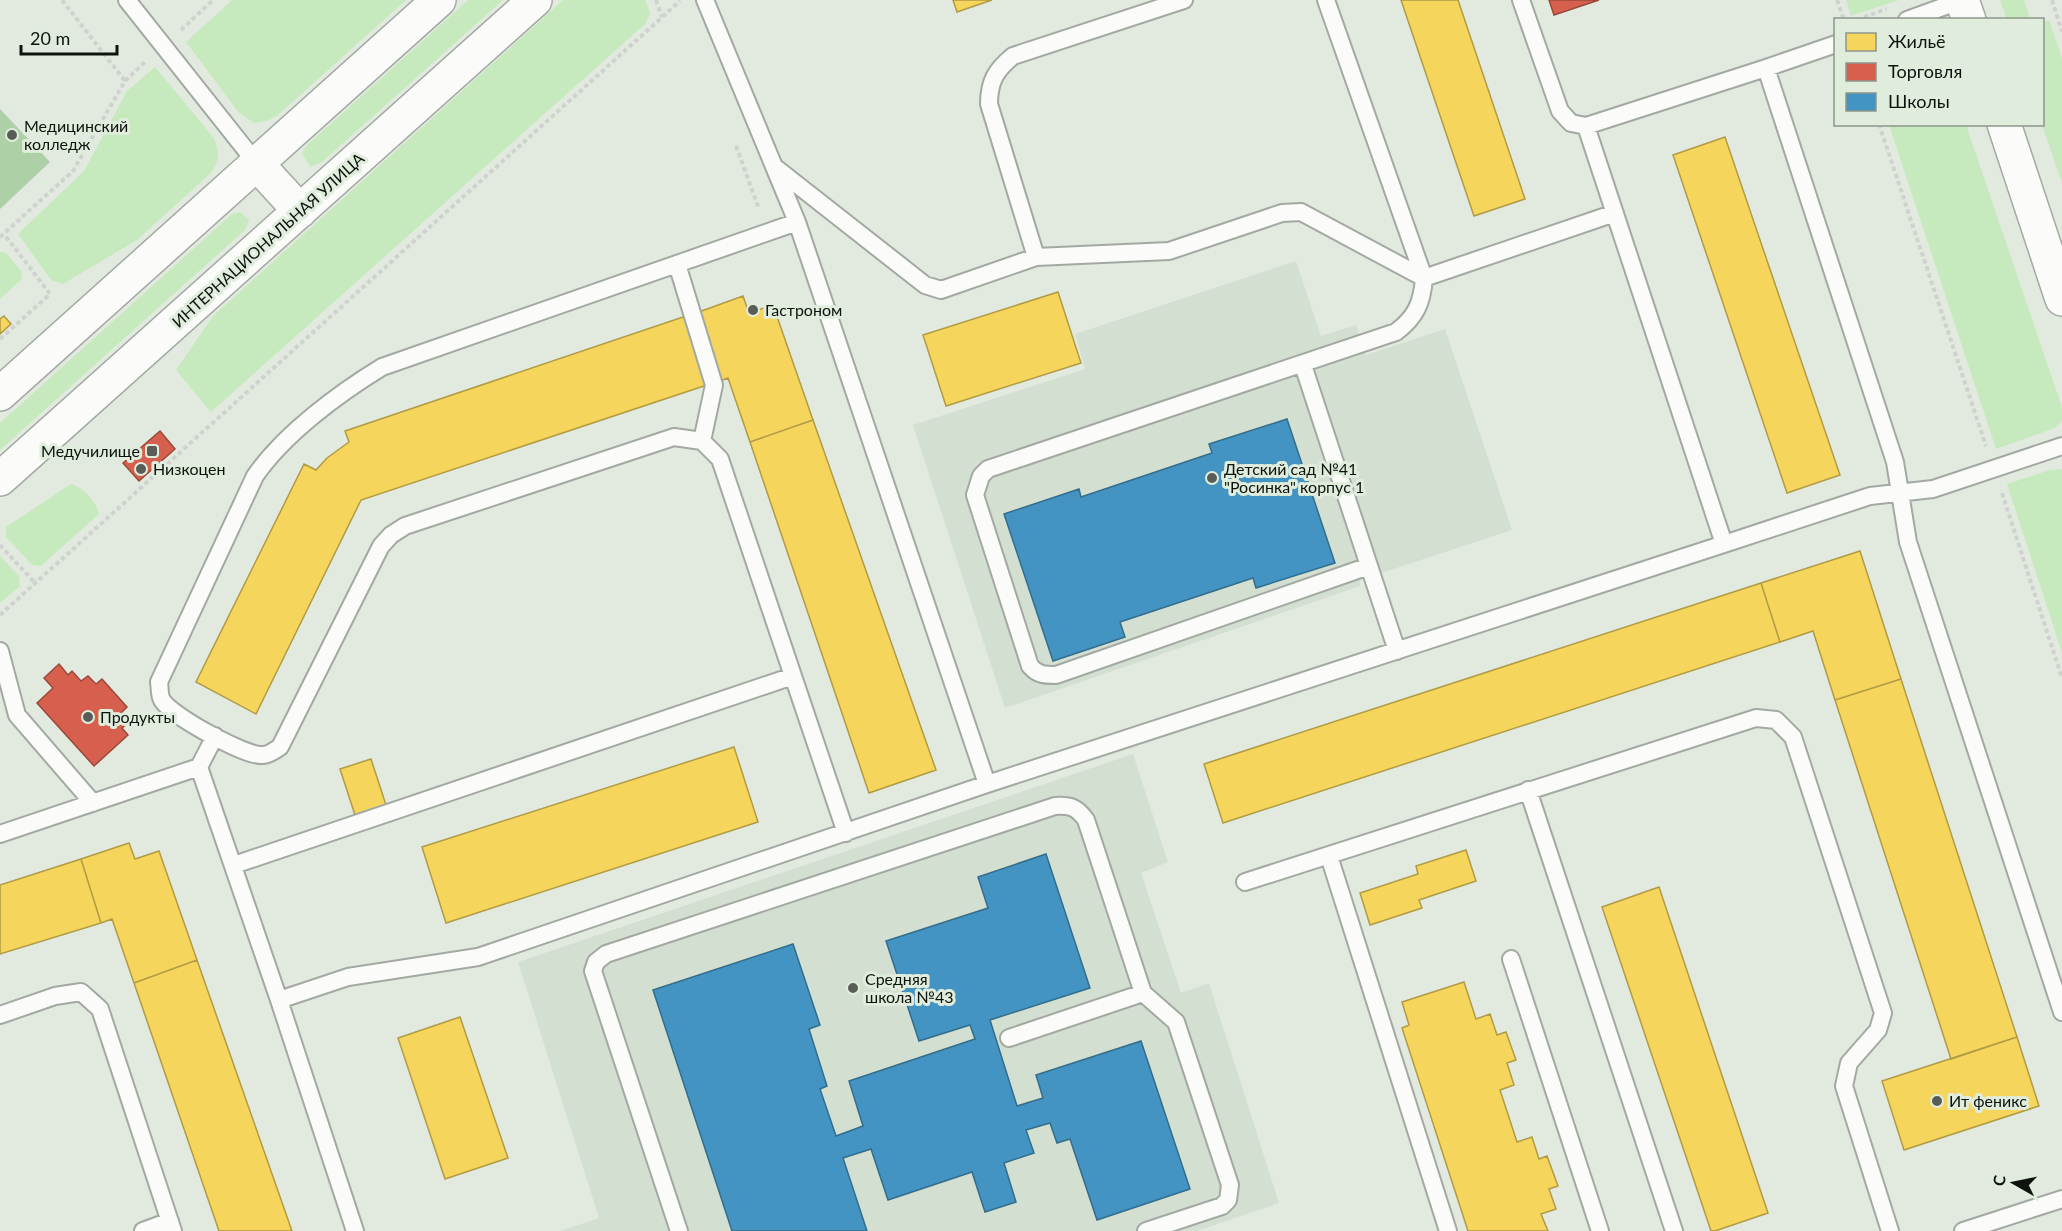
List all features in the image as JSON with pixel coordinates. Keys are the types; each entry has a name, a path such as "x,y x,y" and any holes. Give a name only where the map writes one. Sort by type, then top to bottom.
{"main road":[{"path":"0,394 439,0"},
{"name":"ИНТЕРНАЦИОНАЛЬНАЯ УЛИЦА","path":"0,479 535,0"},
{"path":"1962,0 1968,18"},
{"path":"2005,126 2062,299"},
{"path":"257,164 300,211"}],"lane":[{"path":"705,0 797,222 987,784"},
{"path":"1036,257 989,104 989,86 999,67 1013,56 1184,0"},
{"path":"1326,0 1424,278 1423,299 1417,312 1396,332 988,469 981,476 975,495 1030,666 1036,673 1056,675 1369,566"},
{"path":"1521,0 1560,111 1571,123 1586,126 1834,45"},
{"path":"1912,18 1962,0"},
{"path":"132,2 257,164"},
{"path":"1766,68 1895,462 1908,542 2062,1012"},
{"path":"1586,126 1724,544"},
{"path":"775,167 925,285 941,290 1036,257 1169,251 1282,213 1301,212 1424,278 1615,213"},
{"path":"797,222 382,367 361,380 272,452 255,476 159,682 160,699 170,710 215,736 249,753 264,755 280,747 381,546 390,535 405,526 674,437 702,441 720,459 846,833"},
{"path":"677,264 714,385 702,441"},
{"path":"1303,365 1397,651"},
{"path":"279,1000 348,977 478,957 987,784 1870,496 1934,489 2062,446"},
{"path":"0,651 17,715 93,803"},
{"path":"234,865 793,676"},
{"path":"1245,882 1756,718 1776,720 1793,737 1883,1013 1878,1030 1849,1063 1844,1086 1890,1231"},
{"path":"0,834 199,767 215,736"},
{"path":"199,767 234,865 355,1231"},
{"path":"1528,790 1674,1231"},
{"path":"679,1231 593,971 596,962 606,954 1055,806 1070,805 1079,810 1086,820 1143,993 1176,1022 1230,1185 1228,1200 1193,1224 1146,1231"},
{"path":"1329,856 1448,1231"},
{"path":"1511,959 1600,1231"},
{"path":"0,1015 55,996 81,992 100,1009 172,1226 143,1231"},
{"path":"1009,1038 1143,993"},
{"path":"1963,1231 2062,1198"}],"path":[{"path":"62,0 125,81"},
{"path":"0,339 50,294 2,236 73,171 125,81 213,0"},
{"path":"656,0 662,17"},
{"path":"0,615 681,0"},
{"path":"1838,0 1843,18"},
{"path":"2052,0 2062,32"},
{"path":"1881,126 2062,678"},
{"path":"0,545 35,583"}],"shaded area":[{"name":"Детский сад №41 \"Росинка\" корпус 1","path":"1296,261 1321,336 1356,325 1366,355 1445,329 1512,530 1360,580 1360,586 1005,708 913,425 1085,369 1075,334"},
{"name":"Средняя школа №43","path":"1133,754 1168,862 1141,873 1181,993 1209,983 1279,1203 1197,1231 560,1231 599,1218 518,962"}],"green space":[{"path":"232,0 406,0 278,115 267,121 254,123 239,113 186,42"},
{"path":"468,0 503,0 322,162 310,167 302,153 306,146"},
{"path":"563,0 645,0 650,13 646,23 211,412 176,370 213,316"},
{"path":"1846,0 1899,0 1851,16"},
{"path":"2000,0 2024,0 2030,18 2007,18"},
{"path":"2049,20 2062,58 2062,183 2042,126 2044,22"},
{"path":"155,67 213,137 218,155 214,168 137,240 63,284 51,280 18,234 84,171 127,91"},
{"name":"Медицинский колледж","path":"0,109 50,162 0,209"},
{"path":"1889,126 1966,126 2062,407 2062,421 2055,428 1996,449"},
{"path":"240,212 249,220 246,229 0,450 0,423 232,214"},
{"path":"0,252 6,253 22,272 21,280 0,299"},
{"path":"2062,469 2062,653 2007,484 2050,470"},
{"path":"71,484 89,496 99,514 41,566 32,565 6,537 6,527"},
{"path":"0,556 19,576 20,586 0,603"}],"building: Жильё":[{"path":"953,0 992,0 957,12"},
{"path":"1401,0 1458,0 1525,199 1474,216"},
{"path":"1725,137 1840,475 1787,493 1673,155"},
{"path":"1058,292 1081,363 946,406 923,335"},
{"path":"743,296 749,313 773,305 813,420 750,442 728,378 717,382 696,313"},
{"path":"689,315 710,384 361,500 256,714 196,682 304,464 316,470 327,458 349,442 345,431"},
{"path":"4,316 11,324 0,334 0,319"},
{"path":"813,420 936,770 869,793 750,442"},
{"path":"1860,551 1901,679 1835,700 1813,631 1780,642 1761,583"},
{"path":"1761,583 1780,642 1223,823 1204,764"},
{"path":"1901,679 2017,1037 1951,1059 1835,700"},
{"path":"734,747 758,822 446,923 422,847"},
{"path":"371,759 386,805 355,815 340,769"},
{"path":"129,843 135,859 159,851 197,960 134,983 112,919 101,923 81,859"},
{"path":"1466,850 1476,881 1419,900 1422,908 1370,925 1360,893 1418,874 1416,866"},
{"path":"81,859 101,923 0,954 0,885"},
{"path":"1659,887 1768,1213 1715,1231 1711,1231 1602,907"},
{"path":"197,960 292,1231 219,1231 134,983"},
{"path":"1464,982 1476,1019 1490,1014 1497,1035 1506,1032 1516,1060 1507,1063 1514,1085 1500,1090 1517,1142 1532,1137 1539,1159 1547,1156 1558,1186 1549,1189 1556,1209 1541,1214 1548,1231 1468,1231 1402,1028 1409,1025 1402,1002"},
{"path":"460,1017 508,1158 445,1179 398,1038"},
{"path":"2017,1037 2039,1106 1904,1150 1882,1081"}],"building: Торговля":[{"path":"1549,0 1599,0 1554,15"},
{"path":"160,431 175,449 139,481 123,463"},
{"name":"Продукты","path":"59,664 68,675 72,671 81,681 88,676 96,684 102,679 127,707 122,712 129,722 122,728 128,735 94,766 37,703 53,688 44,678"}],"building: Школы":[{"path":"1287,419 1335,563 1256,588 1253,578 1120,622 1125,637 1053,661 1004,514 1079,489 1081,497 1212,453 1209,444"},
{"path":"1046,854 1090,988 990,1020 1017,1106 1043,1098 1036,1075 1141,1041 1190,1189 1097,1220 1070,1139 1057,1143 1050,1123 1026,1130 1034,1153 1004,1163 1016,1202 985,1212 972,1172 888,1200 871,1149 843,1158 867,1231 732,1231 653,990 793,944 820,1025 809,1029 827,1086 820,1089 836,1136 863,1126 849,1081 975,1039 970,1025 919,1041 886,941 988,908 978,877"}],"place":[{"name":"Медицинский колледж","path":"12,135"},
{"name":"Гастроном","path":"753,310"},
{"name":"Медучилище","path":"152,451"},
{"name":"Низкоцен","path":"141,469"},
{"name":"Детский сад №41 \"Росинка\" корпус 1","path":"1212,478"},
{"name":"Продукты","path":"88,717"},
{"name":"Средняя школа №43","path":"853,988"},
{"name":"Ит феникс","path":"1937,1101"}]}
